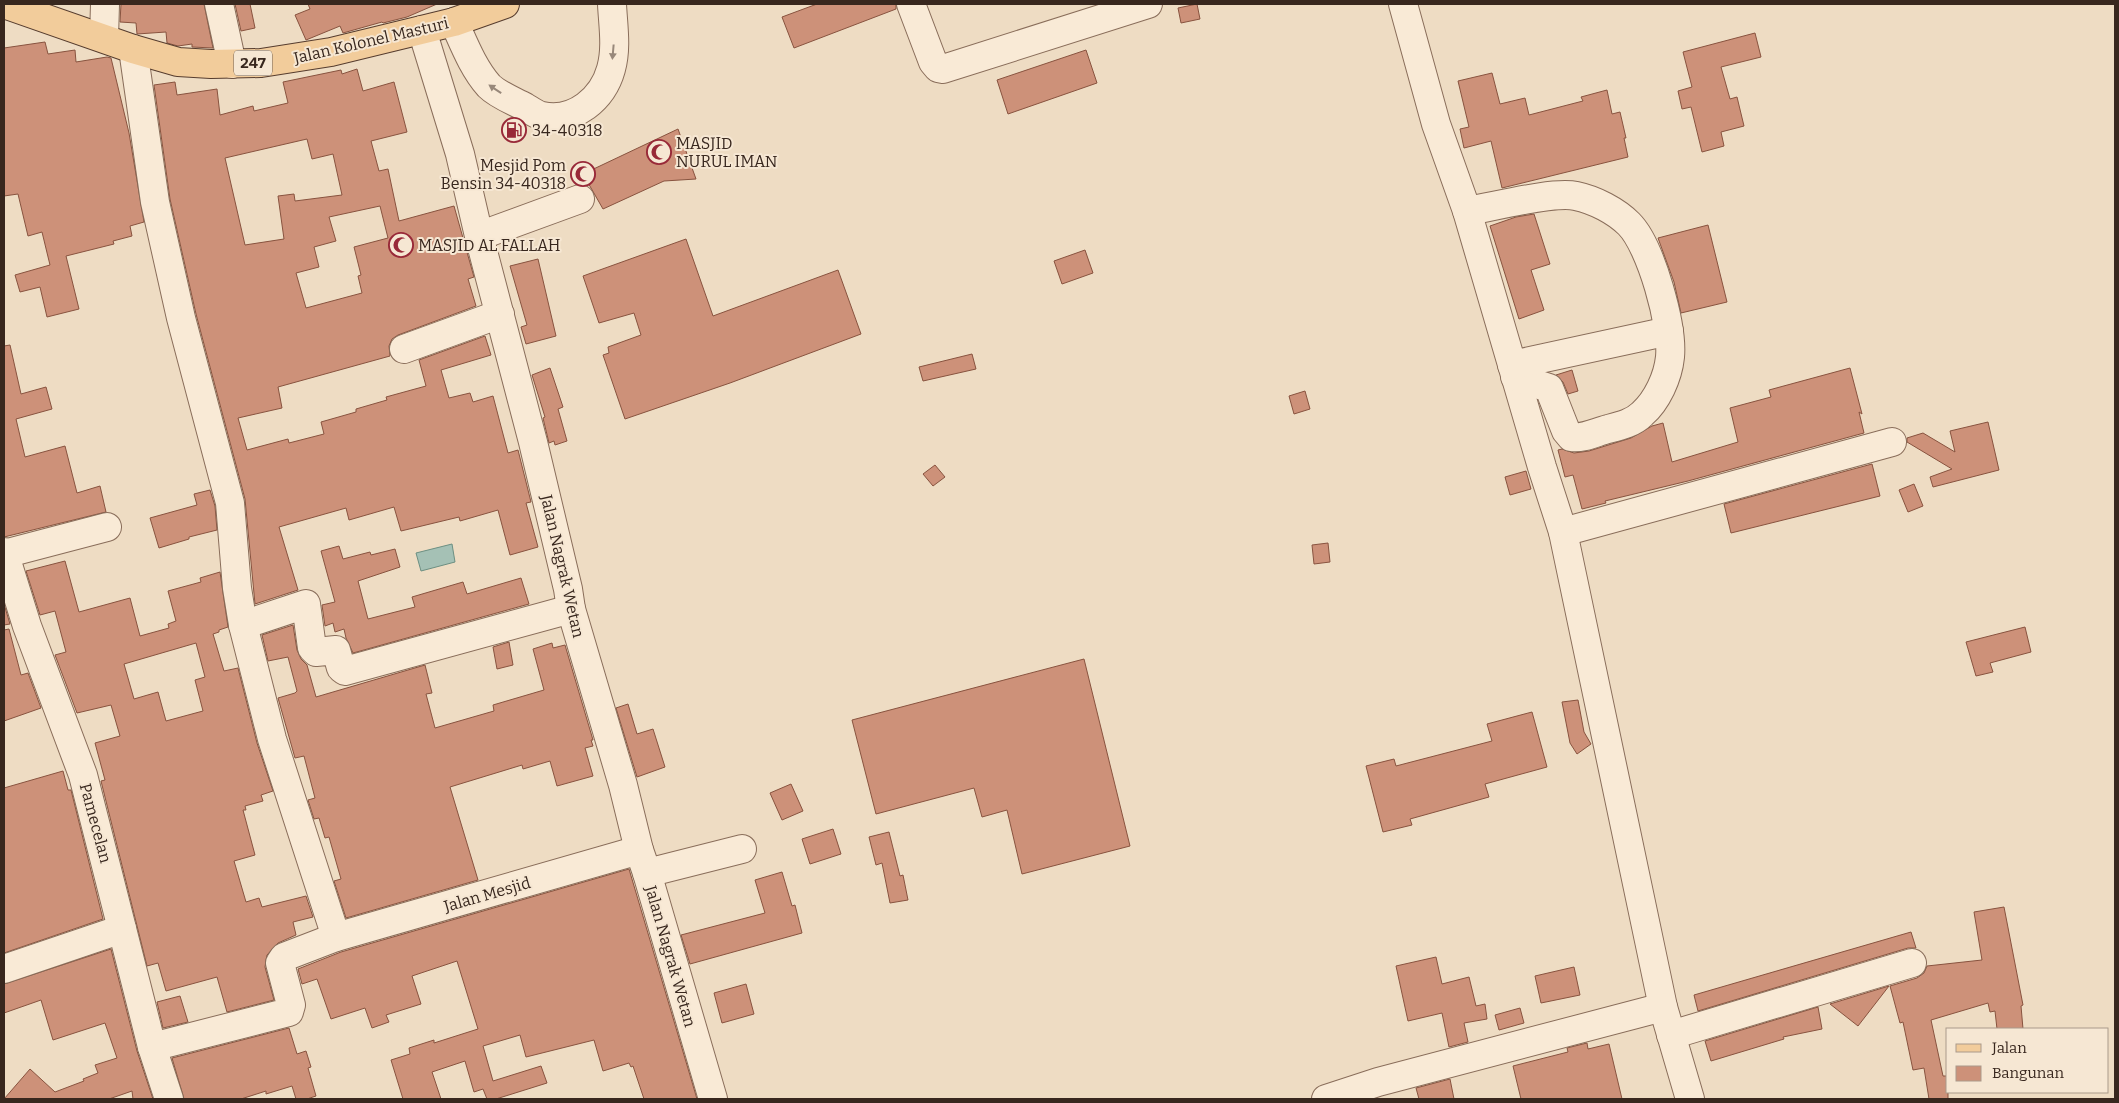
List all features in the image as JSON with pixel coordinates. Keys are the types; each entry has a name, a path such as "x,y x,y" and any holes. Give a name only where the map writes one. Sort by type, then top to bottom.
{"main road":[{"name":"Jalan Kolonel Masturi","path":"11,6 133,49 178,62 232,64 261,63 331,52 454,22 505,4"}],"street":[{"path":"104,38 105,4"},
{"path":"219,4 232,64"},
{"path":"454,22 477,69 491,88 542,116 559,116 576,112 587,106 598,96 605,84 613,55 612,4"},
{"path":"911,4 933,62 938,68 943,69 1148,4"},
{"path":"1403,4 1436,124 1467,211 1513,371 1563,532 1663,1007 1690,1099"},
{"name":"Jalan Nagrak Wetan","path":"422,30 460,154 479,236 535,451 568,589 571,609 713,1099"},
{"path":"133,49 155,202 180,318 230,504 237,588 243,624 272,739 336,938"},
{"path":"1467,211 1560,195 1576,196 1604,206 1630,224 1645,248 1658,284 1669,331 1670,355 1668,367 1661,388 1642,414 1631,422 1583,436 1571,436 1566,432 1549,388 1513,371"},
{"path":"479,236 580,199"},
{"path":"404,349 500,314"},
{"path":"1513,371 1669,331"},
{"path":"1563,532 1892,442"},
{"path":"4,553 107,527"},
{"name":"Pamecelan","path":"4,553 27,626 83,776 152,1047 169,1099"},
{"path":"243,624 306,604 312,648 316,652 336,650 341,668 345,671 571,609"},
{"name":"Jalan Mesjid","path":"152,1047 289,1012 291,1006 280,960 336,938 643,861 742,849"},
{"path":"4,968 122,929"},
{"path":"1671,1035 1912,963"},
{"path":"1326,1099 1378,1082 1663,1007"}],"shaded area":[{"path":"452,544 455,562 421,571 416,553"}],"building":[{"path":"121,4 204,4 213,48 192,47 192,44 178,46 167,43 166,32 137,34 136,23 120,22"},
{"path":"235,4 250,4 255,28 241,31"},
{"path":"308,4 437,4 407,17 343,33 340,26 306,40 295,15 310,9"},
{"path":"817,4 896,4 896,9 794,48 782,17"},
{"path":"1197,4 1200,19 1181,23 1178,8"},
{"path":"1755,33 1761,57 1721,67 1730,99 1737,97 1744,126 1721,132 1724,146 1702,152 1691,107 1682,109 1678,91 1692,87 1683,52"},
{"path":"45,42 48,54 75,50 76,62 111,58 129,133 144,222 130,226 132,236 113,241 114,244 66,256 79,309 47,317 40,287 20,292 15,275 50,265 42,232 28,236 18,194 4,196 4,48"},
{"path":"1086,50 1097,83 1008,114 997,80"},
{"path":"357,69 363,91 394,82 407,132 371,141 379,171 388,169 399,221 454,206 474,277 468,279 476,306 398,335 392,339 389,346 390,356 278,387 282,408 238,418 247,450 288,439 289,443 324,434 321,422 356,412 356,409 387,400 386,397 426,386 419,360 485,336 491,355 441,370 449,398 470,393 473,402 493,396 508,453 518,450 531,502 526,503 538,547 510,555 498,510 460,521 459,517 401,531 394,507 349,520 346,508 279,527 298,590 255,604 245,499 196,314 170,199 154,85 175,82 177,95 217,89 220,115 253,106 254,111 288,103 283,82 341,70 342,74","holes":["307,139 312,159 333,154 342,195 295,201 294,194 278,196 284,239 245,245 225,158","380,206 388,238 354,247 361,275 358,276 362,293 306,308 296,273 319,267 314,247 336,241 329,217"]},
{"path":"1492,73 1500,104 1525,98 1529,115 1583,101 1581,97 1607,90 1612,114 1620,112 1628,157 1502,188 1491,141 1464,148 1460,129 1469,127 1458,81"},
{"name":"MASJID NURUL IMAN","path":"678,129 696,179 664,181 603,209 583,174"},
{"path":"1534,214 1550,264 1531,270 1544,310 1519,319 1490,226 1516,217"},
{"path":"1708,225 1727,302 1681,313 1674,282 1658,238"},
{"path":"686,239 713,316 838,270 861,334 730,383 625,419 603,355 609,353 608,347 641,335 634,313 599,323 583,276"},
{"path":"1085,250 1093,273 1062,284 1054,261"},
{"path":"538,259 556,336 526,344 521,327 527,325 510,266"},
{"path":"10,345 21,394 46,387 52,409 16,419 25,457 65,446 77,493 100,486 106,512 4,537 4,346"},
{"path":"972,354 976,369 923,381 919,367"},
{"path":"550,368 563,407 558,409 567,441 555,445 554,441 549,443 543,418 545,417 532,375"},
{"path":"1850,368 1862,414 1859,412 1864,433 1688,481 1605,501 1606,503 1582,509 1573,475 1565,477 1558,450 1562,449 1574,453 1589,451 1631,438 1652,426 1663,423 1672,462 1738,442 1730,408 1771,397 1769,390"},
{"path":"1572,370 1578,391 1568,394 1563,382 1556,375"},
{"path":"1305,391 1310,409 1294,414 1289,396"},
{"path":"1988,422 1999,470 1933,487 1930,477 1952,469 1907,442 1907,438 1923,433 1955,452 1950,431"},
{"path":"1872,464 1880,496 1731,533 1724,504"},
{"path":"935,465 945,477 933,486 923,474"},
{"path":"1526,471 1531,489 1510,495 1505,477"},
{"path":"1914,484 1923,506 1908,512 1899,490"},
{"path":"210,490 215,506 217,530 189,537 189,539 159,548 150,518 197,505 194,494"},
{"path":"1328,543 1330,562 1314,564 1312,545"},
{"path":"339,546 343,559 370,552 371,555 395,549 400,567 358,581 368,619 415,607 412,597 463,582 467,594 521,578 529,604 353,653 344,629 335,632 333,623 325,626 322,605 335,602 321,551"},
{"path":"65,561 79,612 130,598 140,636 169,628 168,624 176,621 168,591 201,582 200,578 220,572 228,627 213,634 224,671 238,668 257,743 273,791 261,795 263,801 245,806 246,810 243,810 255,855 234,861 246,902 259,898 262,907 306,896 313,917 293,922 296,935 278,943 267,955 265,967 274,1000 227,1012 217,977 166,991 158,963 147,966 101,781 105,780 95,743 120,736 111,705 77,713 55,655 66,652 55,611 40,615 26,571","holes":["196,643 205,677 195,680 203,711 166,721 158,692 134,699 124,664"]},
{"path":"4,604 10,624 4,625"},
{"path":"293,625 297,650 301,659 307,665 316,697 425,665 432,693 426,694 435,728 494,711 493,705 544,690 533,649 552,643 553,648 565,645 593,740 591,740 593,746 585,748 593,776 557,786 550,761 523,769 522,765 450,787 478,880 346,918 334,881 341,879 329,837 325,838 319,818 314,819 308,800 315,798 304,756 295,758 278,698 297,691 288,657 268,661 262,635"},
{"path":"2025,627 2031,652 1990,663 1993,672 1976,676 1966,642"},
{"path":"9,629 21,675 28,673 41,708 4,721 4,630"},
{"path":"509,642 513,665 497,669 493,647"},
{"path":"1084,659 1130,846 1022,874 1007,810 982,817 974,788 876,814 852,720"},
{"path":"1578,700 1584,732 1591,744 1577,754 1570,743 1562,702"},
{"path":"628,704 637,734 653,729 665,767 637,777 616,708"},
{"path":"1532,712 1547,767 1485,784 1489,797 1410,819 1412,825 1383,832 1366,766 1394,759 1396,766 1492,741 1487,724"},
{"path":"63,771 68,790 71,790 103,919 4,953 4,788"},
{"path":"791,784 803,811 782,820 770,793"},
{"path":"833,829 841,854 810,864 802,839"},
{"path":"889,832 900,876 903,875 908,900 890,903 882,863 876,865 869,837"},
{"path":"629,869 697,1099 644,1099 633,1066 631,1067 629,1063 603,1071 594,1040 526,1057 520,1035 483,1046 493,1081 541,1066 547,1083 496,1099 487,1099 483,1089 474,1092 465,1061 432,1072 441,1099 403,1099 391,1060 410,1054 409,1048 434,1040 434,1043 478,1029 457,961 412,976 421,1004 386,1015 389,1022 372,1028 365,1008 331,1019 317,979 302,984 298,969 341,952"},
{"path":"782,872 792,906 795,905 802,933 690,964 681,935 765,913 755,880"},
{"path":"2004,907 2023,1005 2021,1006 2023,1028 1997,1028 1995,1011 1990,1012 1988,1003 1931,1020 1943,1076 1946,1076 1948,1099 1929,1099 1924,1068 1913,1070 1903,1022 1900,1023 1890,986 1917,978 1924,973 1927,966 1982,960 1974,912"},
{"path":"1911,932 1916,948 1908,948 1698,1011 1694,995"},
{"path":"111,949 137,1051 153,1099 133,1099 132,1091 109,1099 4,1099 30,1069 55,1092 84,1081 83,1079 98,1073 95,1065 117,1058 105,1023 53,1040 41,1000 4,1013 4,984"},
{"path":"1436,957 1442,984 1469,977 1476,1006 1485,1004 1487,1019 1464,1023 1468,1042 1449,1047 1442,1013 1408,1021 1396,966"},
{"path":"1574,967 1580,995 1541,1003 1535,976"},
{"path":"746,984 754,1014 722,1023 714,993"},
{"path":"1889,986 1858,1026 1830,1004"},
{"path":"180,996 188,1022 163,1028 157,1002"},
{"path":"1818,1007 1822,1029 1783,1037 1784,1039 1711,1061 1705,1041"},
{"path":"1520,1008 1524,1023 1499,1030 1495,1015"},
{"path":"289,1028 297,1054 306,1051 311,1067 308,1068 316,1096 307,1099 296,1099 292,1086 266,1094 266,1091 241,1099 184,1099 172,1058"},
{"path":"1587,1043 1588,1049 1609,1044 1622,1099 1521,1099 1513,1066 1568,1052 1567,1048"},
{"path":"1450,1079 1454,1099 1419,1099 1416,1088"}],"place":[{"name":"34-40318","path":"514,130"},
{"name":"MASJID NURUL IMAN","path":"659,152"},
{"name":"Mesjid Pom Bensin 34-40318","path":"583,174"},
{"name":"MASJID AL FALLAH","path":"401,245"}]}
